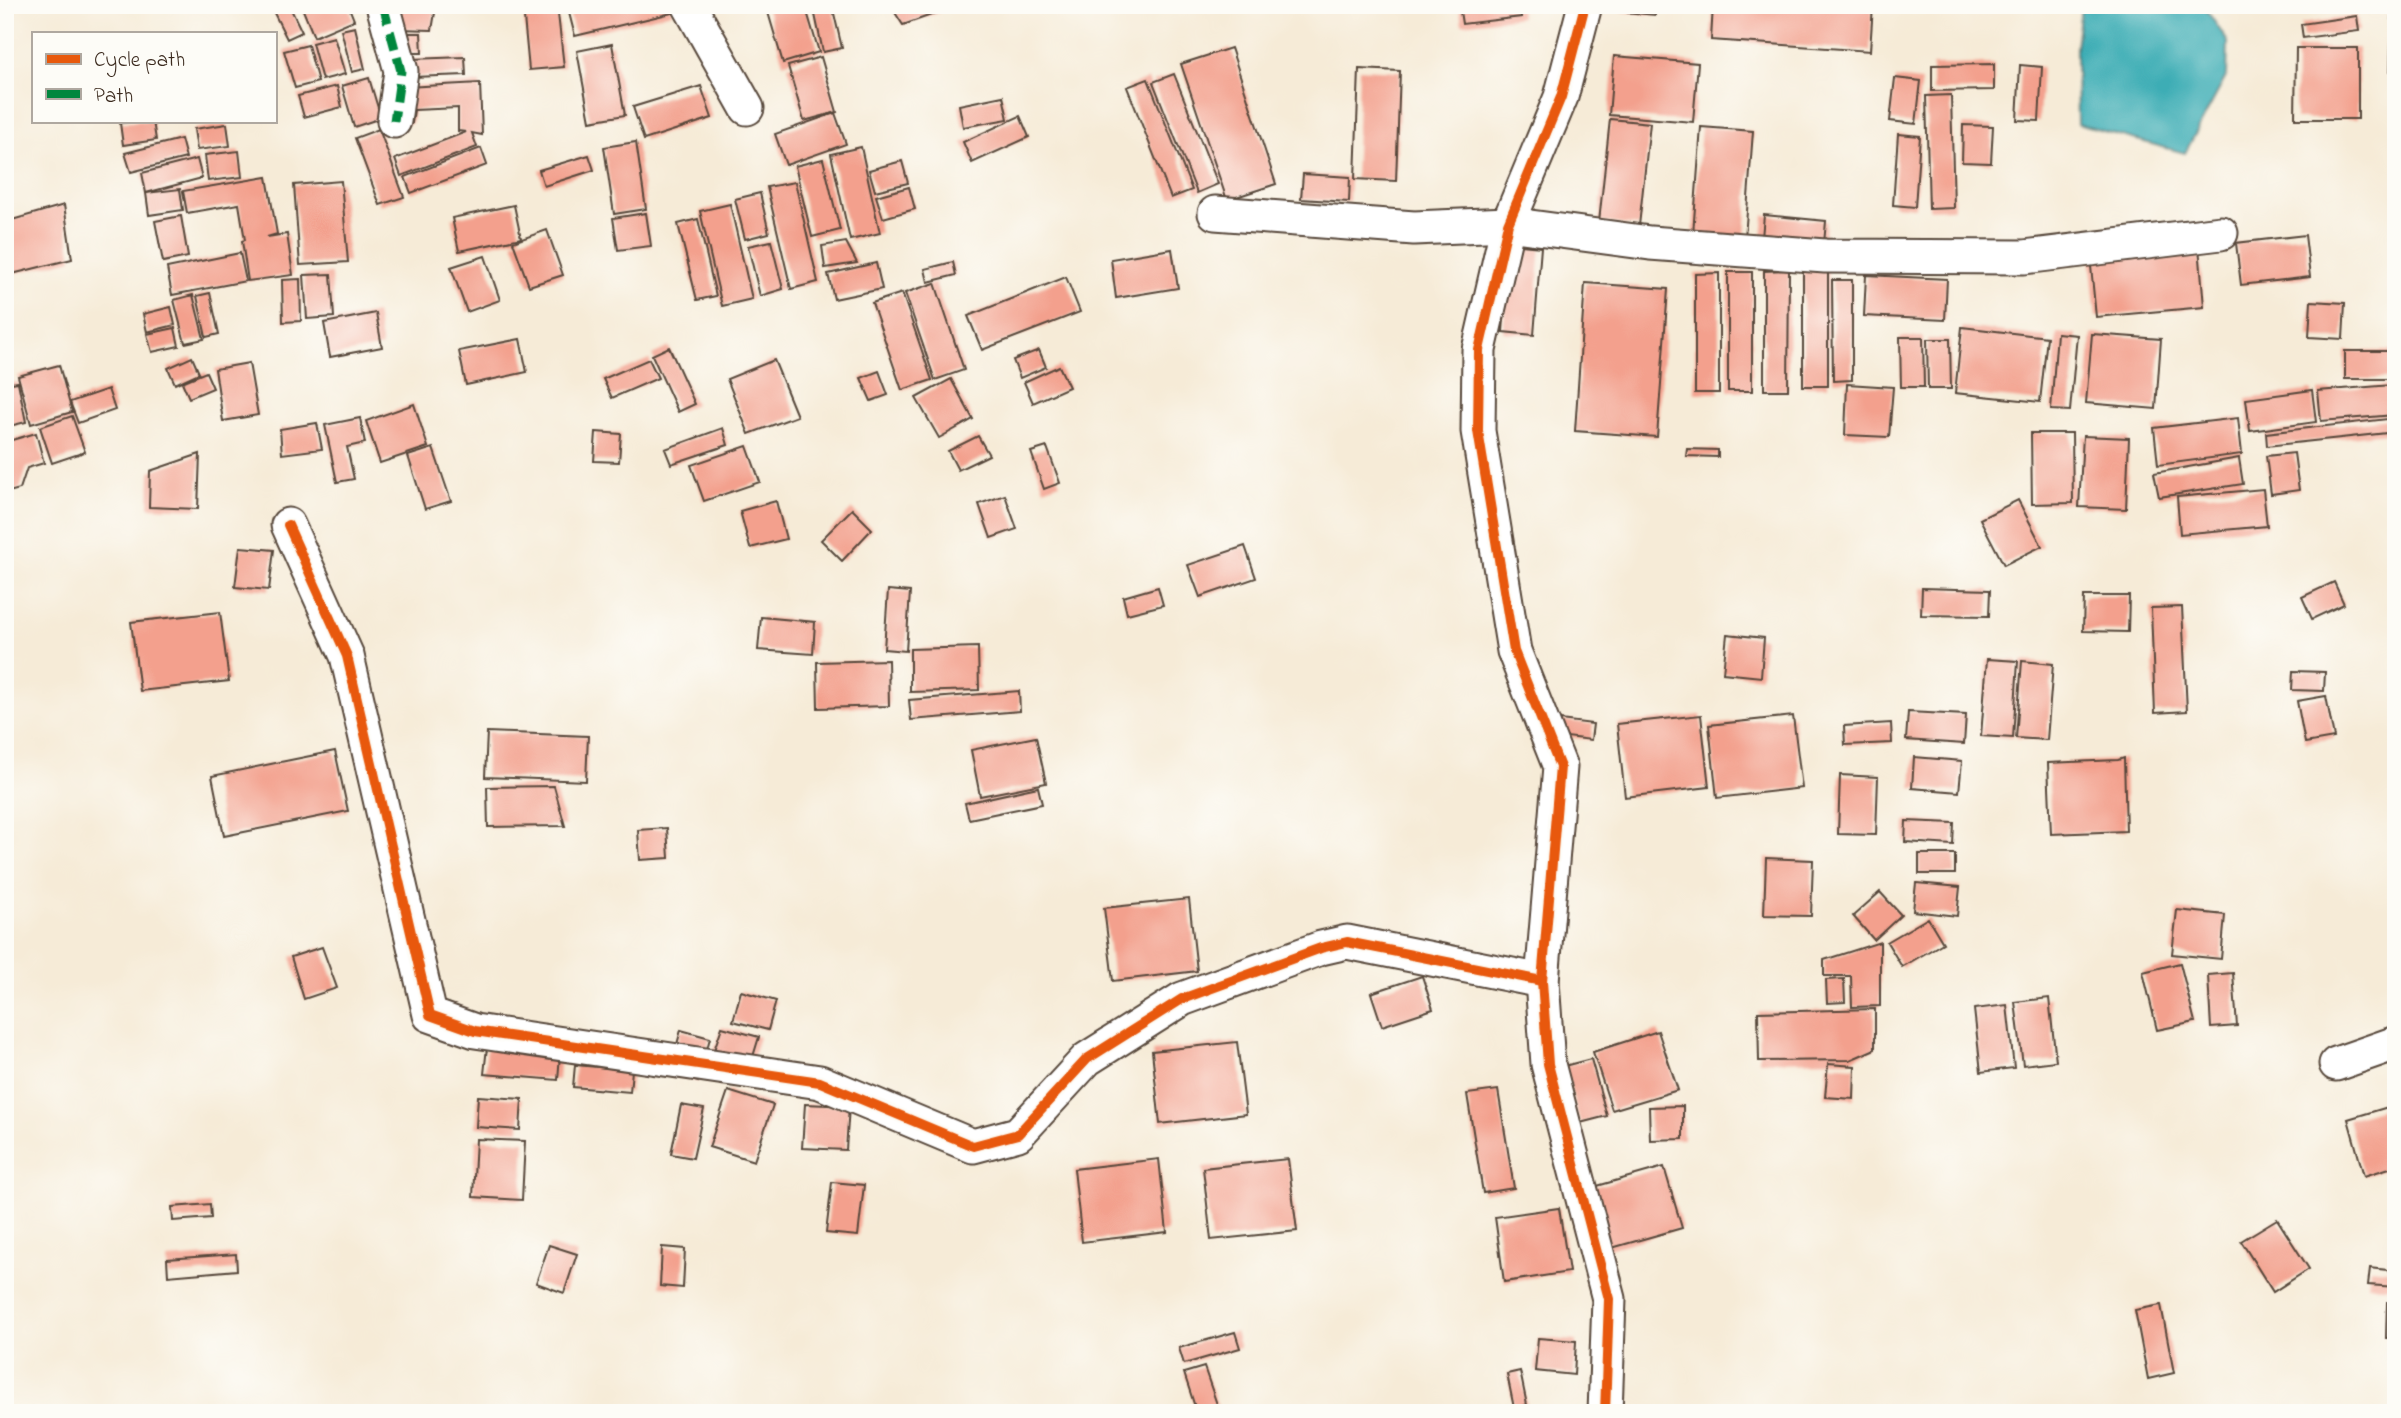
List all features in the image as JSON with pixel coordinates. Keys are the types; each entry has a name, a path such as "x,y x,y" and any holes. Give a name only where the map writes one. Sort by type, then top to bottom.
{"street":[{"path":"383,5 401,71 394,121"},
{"path":"689,5 747,108"},
{"path":"1585,5 1561,97 1508,224 1479,350 1478,431 1514,651 1560,767 1542,981 1548,1064 1609,1299 1605,1413"},
{"path":"1215,213 1414,228 1508,224 1650,243 1838,256 2024,257 2221,233"},
{"path":"288,525 347,656 430,1014 475,1031 820,1082 973,1146 1018,1134 1087,1059 1182,999 1321,948 1347,942 1542,981"},
{"path":"2336,1064 2396,1043"}],"water":[{"path":"2203,5 2228,42 2227,75 2185,153 2077,124 2076,48 2081,7"}],"building":[{"path":"289,5 302,32 287,39 271,7"},
{"path":"301,5 348,5 354,20 314,37"},
{"path":"386,5 436,7 432,30 398,29"},
{"path":"557,5 564,67 529,70 523,7"},
{"path":"567,5 670,5 672,13 575,36"},
{"path":"779,5 805,5 819,52 783,63 767,9"},
{"path":"813,5 832,5 842,48 823,52"},
{"path":"910,5 957,6 903,25 894,11"},
{"path":"1459,5 1520,5 1521,17 1462,24"},
{"path":"1605,5 1656,5 1655,15 1605,10"},
{"path":"1713,5 1873,5 1870,51 1711,40"},
{"path":"2392,8 2396,8 2396,74 2390,74"},
{"path":"2357,16 2359,31 2303,38 2301,24"},
{"path":"378,24 395,33 421,33 422,53 378,53"},
{"path":"355,27 365,69 352,72 341,30"},
{"path":"334,37 345,74 322,80 312,43"},
{"path":"612,44 625,115 590,121 577,51"},
{"path":"308,45 318,82 295,88 284,51"},
{"path":"1231,48 1276,184 1227,200 1181,64"},
{"path":"2296,48 2358,48 2358,119 2295,119"},
{"path":"1614,56 1698,63 1693,122 1609,115"},
{"path":"465,57 466,75 385,78 384,60"},
{"path":"821,57 837,112 804,121 788,66"},
{"path":"1994,64 1994,90 1932,91 1932,65"},
{"path":"2020,65 2042,67 2039,121 2017,120"},
{"path":"1359,69 1400,71 1396,181 1355,179"},
{"path":"1174,74 1218,184 1197,193 1153,82"},
{"path":"369,78 381,118 354,127 342,86"},
{"path":"1895,78 1921,81 1916,124 1890,121"},
{"path":"1148,79 1192,190 1171,198 1127,87"},
{"path":"480,83 482,135 472,133 477,147 401,176 395,159 466,132 458,131 458,108 414,110 412,123 388,126 387,88"},
{"path":"337,86 342,107 304,117 298,96"},
{"path":"701,86 712,118 644,140 633,107"},
{"path":"1951,95 1954,208 1929,209 1926,96"},
{"path":"1003,96 1008,119 963,127 959,105"},
{"path":"835,113 846,144 786,165 775,134"},
{"path":"1020,116 1029,137 972,163 963,142"},
{"path":"1610,119 1650,123 1639,226 1599,222"},
{"path":"153,122 156,140 123,145 120,123"},
{"path":"227,124 230,146 197,150 194,129"},
{"path":"1963,125 1993,126 1991,163 1962,162"},
{"path":"1701,127 1753,131 1745,238 1693,234"},
{"path":"379,129 404,197 380,205 355,138"},
{"path":"1898,134 1920,136 1915,207 1893,205"},
{"path":"181,139 186,158 131,172 125,153"},
{"path":"636,142 646,209 614,214 604,147"},
{"path":"861,147 880,233 850,240 831,154"},
{"path":"481,148 487,165 411,193 405,177"},
{"path":"239,151 242,177 208,181 205,155"},
{"path":"589,155 594,170 544,186 539,170"},
{"path":"197,159 202,178 146,193 142,173"},
{"path":"823,159 840,230 812,237 795,166"},
{"path":"902,161 908,183 875,191 869,170"},
{"path":"1303,174 1350,177 1349,202 1301,199"},
{"path":"267,177 277,234 267,237 287,234 293,275 248,281 239,204 187,213 183,191"},
{"path":"341,181 348,262 300,265 294,185"},
{"path":"795,182 818,282 791,289 767,187"},
{"path":"909,187 915,209 883,218 876,196"},
{"path":"180,189 183,210 149,215 146,193"},
{"path":"760,193 769,233 745,239 735,199"},
{"path":"730,204 752,299 722,306 700,211"},
{"path":"64,205 72,259 8,275 5,264 5,222"},
{"path":"514,205 521,238 459,251 452,218"},
{"path":"646,213 651,246 618,250 613,218"},
{"path":"1764,215 1826,221 1824,244 1762,238"},
{"path":"181,216 188,257 163,262 155,221"},
{"path":"698,219 716,296 697,300 678,224"},
{"path":"547,230 563,275 529,286 513,242"},
{"path":"2305,235 2310,277 2241,285 2236,243"},
{"path":"771,241 783,289 760,296 748,246"},
{"path":"846,242 857,263 825,268 822,246"},
{"path":"1510,244 1541,247 1534,335 1503,332"},
{"path":"2199,246 2204,307 2096,317 2090,256"},
{"path":"1172,249 1178,288 1116,298 1111,259"},
{"path":"240,253 246,281 172,295 167,268"},
{"path":"485,256 500,300 467,312 451,267"},
{"path":"953,262 956,275 928,282 925,269"},
{"path":"876,263 882,289 834,299 828,274"},
{"path":"1803,267 1828,267 1828,386 1803,386"},
{"path":"1789,270 1788,390 1764,390 1764,271"},
{"path":"1728,272 1752,272 1752,391 1728,391"},
{"path":"1719,273 1719,393 1695,393 1695,274"},
{"path":"331,274 334,317 307,319 304,275"},
{"path":"1866,275 1947,279 1945,320 1864,316"},
{"path":"1066,277 1080,312 982,350 968,316"},
{"path":"300,279 301,321 283,322 282,280"},
{"path":"1832,280 1852,280 1852,380 1833,381"},
{"path":"935,283 964,370 935,380 905,293"},
{"path":"1585,283 1668,289 1657,437 1575,431"},
{"path":"210,293 219,334 206,337 197,296"},
{"path":"902,293 932,380 902,390 872,303"},
{"path":"193,295 204,339 185,343 174,300"},
{"path":"2311,301 2345,303 2343,339 2309,337"},
{"path":"171,307 175,325 147,332 143,314"},
{"path":"376,313 382,347 330,357 324,323"},
{"path":"1962,327 2047,337 2040,402 1955,393"},
{"path":"175,328 179,346 152,352 147,334"},
{"path":"2057,333 2077,335 2070,411 2051,410"},
{"path":"2092,334 2161,339 2156,409 2086,403"},
{"path":"1900,337 1923,337 1924,387 1901,387"},
{"path":"520,339 527,372 466,385 459,351"},
{"path":"1927,339 1950,339 1951,389 1928,389"},
{"path":"669,347 695,404 678,412 652,355"},
{"path":"1039,350 1046,367 1020,378 1013,360"},
{"path":"2345,351 2396,351 2396,379 2345,379"},
{"path":"192,357 199,373 175,384 168,368"},
{"path":"649,359 658,378 612,398 603,379"},
{"path":"774,360 797,416 749,434 727,379"},
{"path":"249,363 258,415 223,421 215,369"},
{"path":"59,365 72,412 31,424 18,376"},
{"path":"1059,366 1069,387 1033,403 1024,382"},
{"path":"879,371 888,395 871,401 861,378"},
{"path":"206,372 213,388 189,398 182,382"},
{"path":"951,379 973,419 939,438 916,398"},
{"path":"18,382 26,422 5,427 5,384"},
{"path":"1847,384 1893,387 1889,437 1845,435"},
{"path":"2392,385 2395,415 2321,421 2318,391"},
{"path":"108,389 115,410 78,423 70,402"},
{"path":"2312,390 2316,422 2250,431 2246,399"},
{"path":"414,404 428,447 380,463 366,421"},
{"path":"72,416 85,452 52,463 40,427"},
{"path":"360,418 365,443 347,447 354,479 337,482 325,425"},
{"path":"2238,418 2242,454 2158,465 2154,428"},
{"path":"2396,418 2396,432 2267,446 2266,433"},
{"path":"317,423 322,449 282,454 280,429"},
{"path":"723,428 728,445 671,464 665,449"},
{"path":"596,432 621,434 619,462 594,461"},
{"path":"36,433 44,463 27,468 20,489 5,493 5,442"},
{"path":"2031,433 2072,433 2073,503 2032,504"},
{"path":"978,436 989,455 958,470 948,451"},
{"path":"2083,436 2129,438 2126,509 2079,507"},
{"path":"747,446 760,482 704,501 691,465"},
{"path":"1047,447 1060,483 1044,489 1031,452"},
{"path":"433,448 451,501 425,509 408,456"},
{"path":"1687,449 1718,450 1718,457 1686,456"},
{"path":"2294,453 2299,490 2271,494 2266,456"},
{"path":"200,454 198,509 149,507 150,471"},
{"path":"2239,458 2243,484 2159,497 2154,473"},
{"path":"2263,489 2267,526 2180,534 2177,497"},
{"path":"1005,495 1017,529 991,538 979,504"},
{"path":"2018,500 2042,546 2004,565 1980,519"},
{"path":"776,501 786,539 750,548 740,511"},
{"path":"852,509 872,529 842,561 821,540"},
{"path":"1245,546 1256,578 1200,597 1188,565"},
{"path":"240,547 274,550 269,590 235,587"},
{"path":"2334,582 2344,604 2312,619 2302,597"},
{"path":"1158,587 1163,605 1127,614 1123,597"},
{"path":"1922,588 1990,590 1989,616 1921,615"},
{"path":"888,590 910,592 906,651 884,649"},
{"path":"2084,596 2129,596 2128,632 2083,631"},
{"path":"2182,607 2187,711 2155,713 2151,608"},
{"path":"220,612 229,681 140,691 131,622"},
{"path":"761,617 815,622 813,654 758,650"},
{"path":"1727,634 1764,638 1761,677 1723,673"},
{"path":"978,647 979,690 910,692 910,649"},
{"path":"1987,659 2018,661 2013,738 1981,736"},
{"path":"888,660 889,706 818,708 817,662"},
{"path":"2022,661 2053,664 2047,740 2016,738"},
{"path":"2293,671 2325,672 2324,691 2292,690"},
{"path":"1019,691 1020,711 911,720 909,700"},
{"path":"2326,696 2334,738 2305,743 2297,701"},
{"path":"1908,712 1966,715 1964,744 1906,740"},
{"path":"1701,715 1709,787 1625,797 1617,724"},
{"path":"1793,716 1802,788 1717,798 1709,725"},
{"path":"1560,720 1593,724 1591,740 1558,736"},
{"path":"1891,723 1892,743 1845,745 1844,726"},
{"path":"487,732 588,736 586,781 485,777"},
{"path":"1036,737 1046,783 980,796 971,750"},
{"path":"335,751 348,811 224,836 212,776"},
{"path":"1914,757 1962,761 1959,792 1912,788"},
{"path":"2124,758 2126,831 2051,834 2048,763"},
{"path":"1840,775 1878,777 1876,835 1838,834"},
{"path":"554,786 565,826 488,827 487,787"},
{"path":"1038,787 1042,804 969,819 965,803"},
{"path":"1906,821 1954,823 1953,845 1905,842"},
{"path":"667,828 669,858 640,860 638,830"},
{"path":"1919,854 1955,854 1955,874 1919,874"},
{"path":"1766,858 1813,860 1811,916 1764,915"},
{"path":"1916,883 1960,887 1957,916 1913,911"},
{"path":"1880,892 1901,915 1874,940 1853,916"},
{"path":"1189,899 1197,971 1113,981 1104,908"},
{"path":"2177,910 2225,915 2221,959 2172,954"},
{"path":"1928,918 1943,943 1902,967 1887,942"},
{"path":"1880,942 1880,1006 1852,1007 1851,976 1824,976 1824,960"},
{"path":"322,947 337,988 304,999 291,957"},
{"path":"2180,963 2195,1022 2157,1030 2143,972"},
{"path":"2233,973 2237,1026 2211,1028 2208,975"},
{"path":"1422,976 1433,1009 1382,1026 1371,993"},
{"path":"1844,979 1845,1002 1827,1003 1826,980"},
{"path":"741,991 776,1001 768,1030 733,1021"},
{"path":"2049,998 2056,1061 2023,1065 2015,1002"},
{"path":"2007,1005 2014,1068 1981,1072 1974,1009"},
{"path":"1875,1009 1875,1049 1850,1060 1759,1061 1758,1012"},
{"path":"722,1027 759,1037 744,1086 704,1079"},
{"path":"681,1030 710,1038 698,1082 669,1073"},
{"path":"1658,1031 1678,1090 1612,1110 1593,1052"},
{"path":"1237,1042 1246,1114 1160,1124 1152,1051"},
{"path":"487,1047 560,1054 558,1080 484,1074"},
{"path":"1591,1059 1607,1116 1580,1123 1564,1066"},
{"path":"1828,1064 1855,1066 1854,1099 1825,1097"},
{"path":"575,1065 632,1070 630,1092 573,1087"},
{"path":"1498,1090 1514,1188 1483,1193 1467,1094"},
{"path":"728,1091 773,1105 754,1161 709,1147"},
{"path":"478,1096 522,1099 520,1130 476,1127"},
{"path":"805,1104 849,1106 846,1150 802,1148"},
{"path":"681,1105 704,1109 693,1158 671,1154"},
{"path":"1683,1106 1683,1139 1650,1140 1649,1107"},
{"path":"2388,1107 2396,1134 2396,1166 2364,1176 2348,1119"},
{"path":"476,1139 525,1141 522,1200 473,1197"},
{"path":"1159,1159 1167,1232 1082,1242 1074,1169"},
{"path":"1288,1159 1297,1231 1211,1240 1203,1168"},
{"path":"1664,1167 1682,1228 1601,1251 1583,1190"},
{"path":"832,1182 864,1185 858,1236 826,1233"},
{"path":"210,1204 211,1218 173,1221 172,1207"},
{"path":"1559,1208 1569,1272 1504,1282 1495,1217"},
{"path":"2277,1219 2309,1269 2273,1292 2241,1241"},
{"path":"549,1245 577,1254 564,1293 536,1283"},
{"path":"662,1247 685,1249 683,1288 660,1286"},
{"path":"236,1254 237,1270 168,1276 167,1259"},
{"path":"2370,1268 2396,1271 2396,1287 2368,1285"},
{"path":"2387,1302 2396,1302 2396,1338 2386,1338"},
{"path":"2161,1305 2174,1373 2148,1379 2135,1310"},
{"path":"1235,1332 1240,1348 1184,1364 1179,1348"},
{"path":"1538,1338 1576,1341 1574,1375 1535,1371"},
{"path":"1204,1367 1220,1413 1197,1413 1184,1373"},
{"path":"1520,1371 1527,1405 1514,1408 1507,1374"}],"marked path":[{"path":"383,5 401,71 394,121"}],"cycle path":[{"path":"1585,5 1561,97 1508,224 1479,350 1478,431 1514,651 1560,767 1542,981 1548,1064 1609,1299 1605,1413"},
{"path":"288,525 347,656 430,1015 475,1031 820,1082 973,1146 1018,1134 1087,1059 1182,999 1321,948 1347,942 1542,981"}]}
